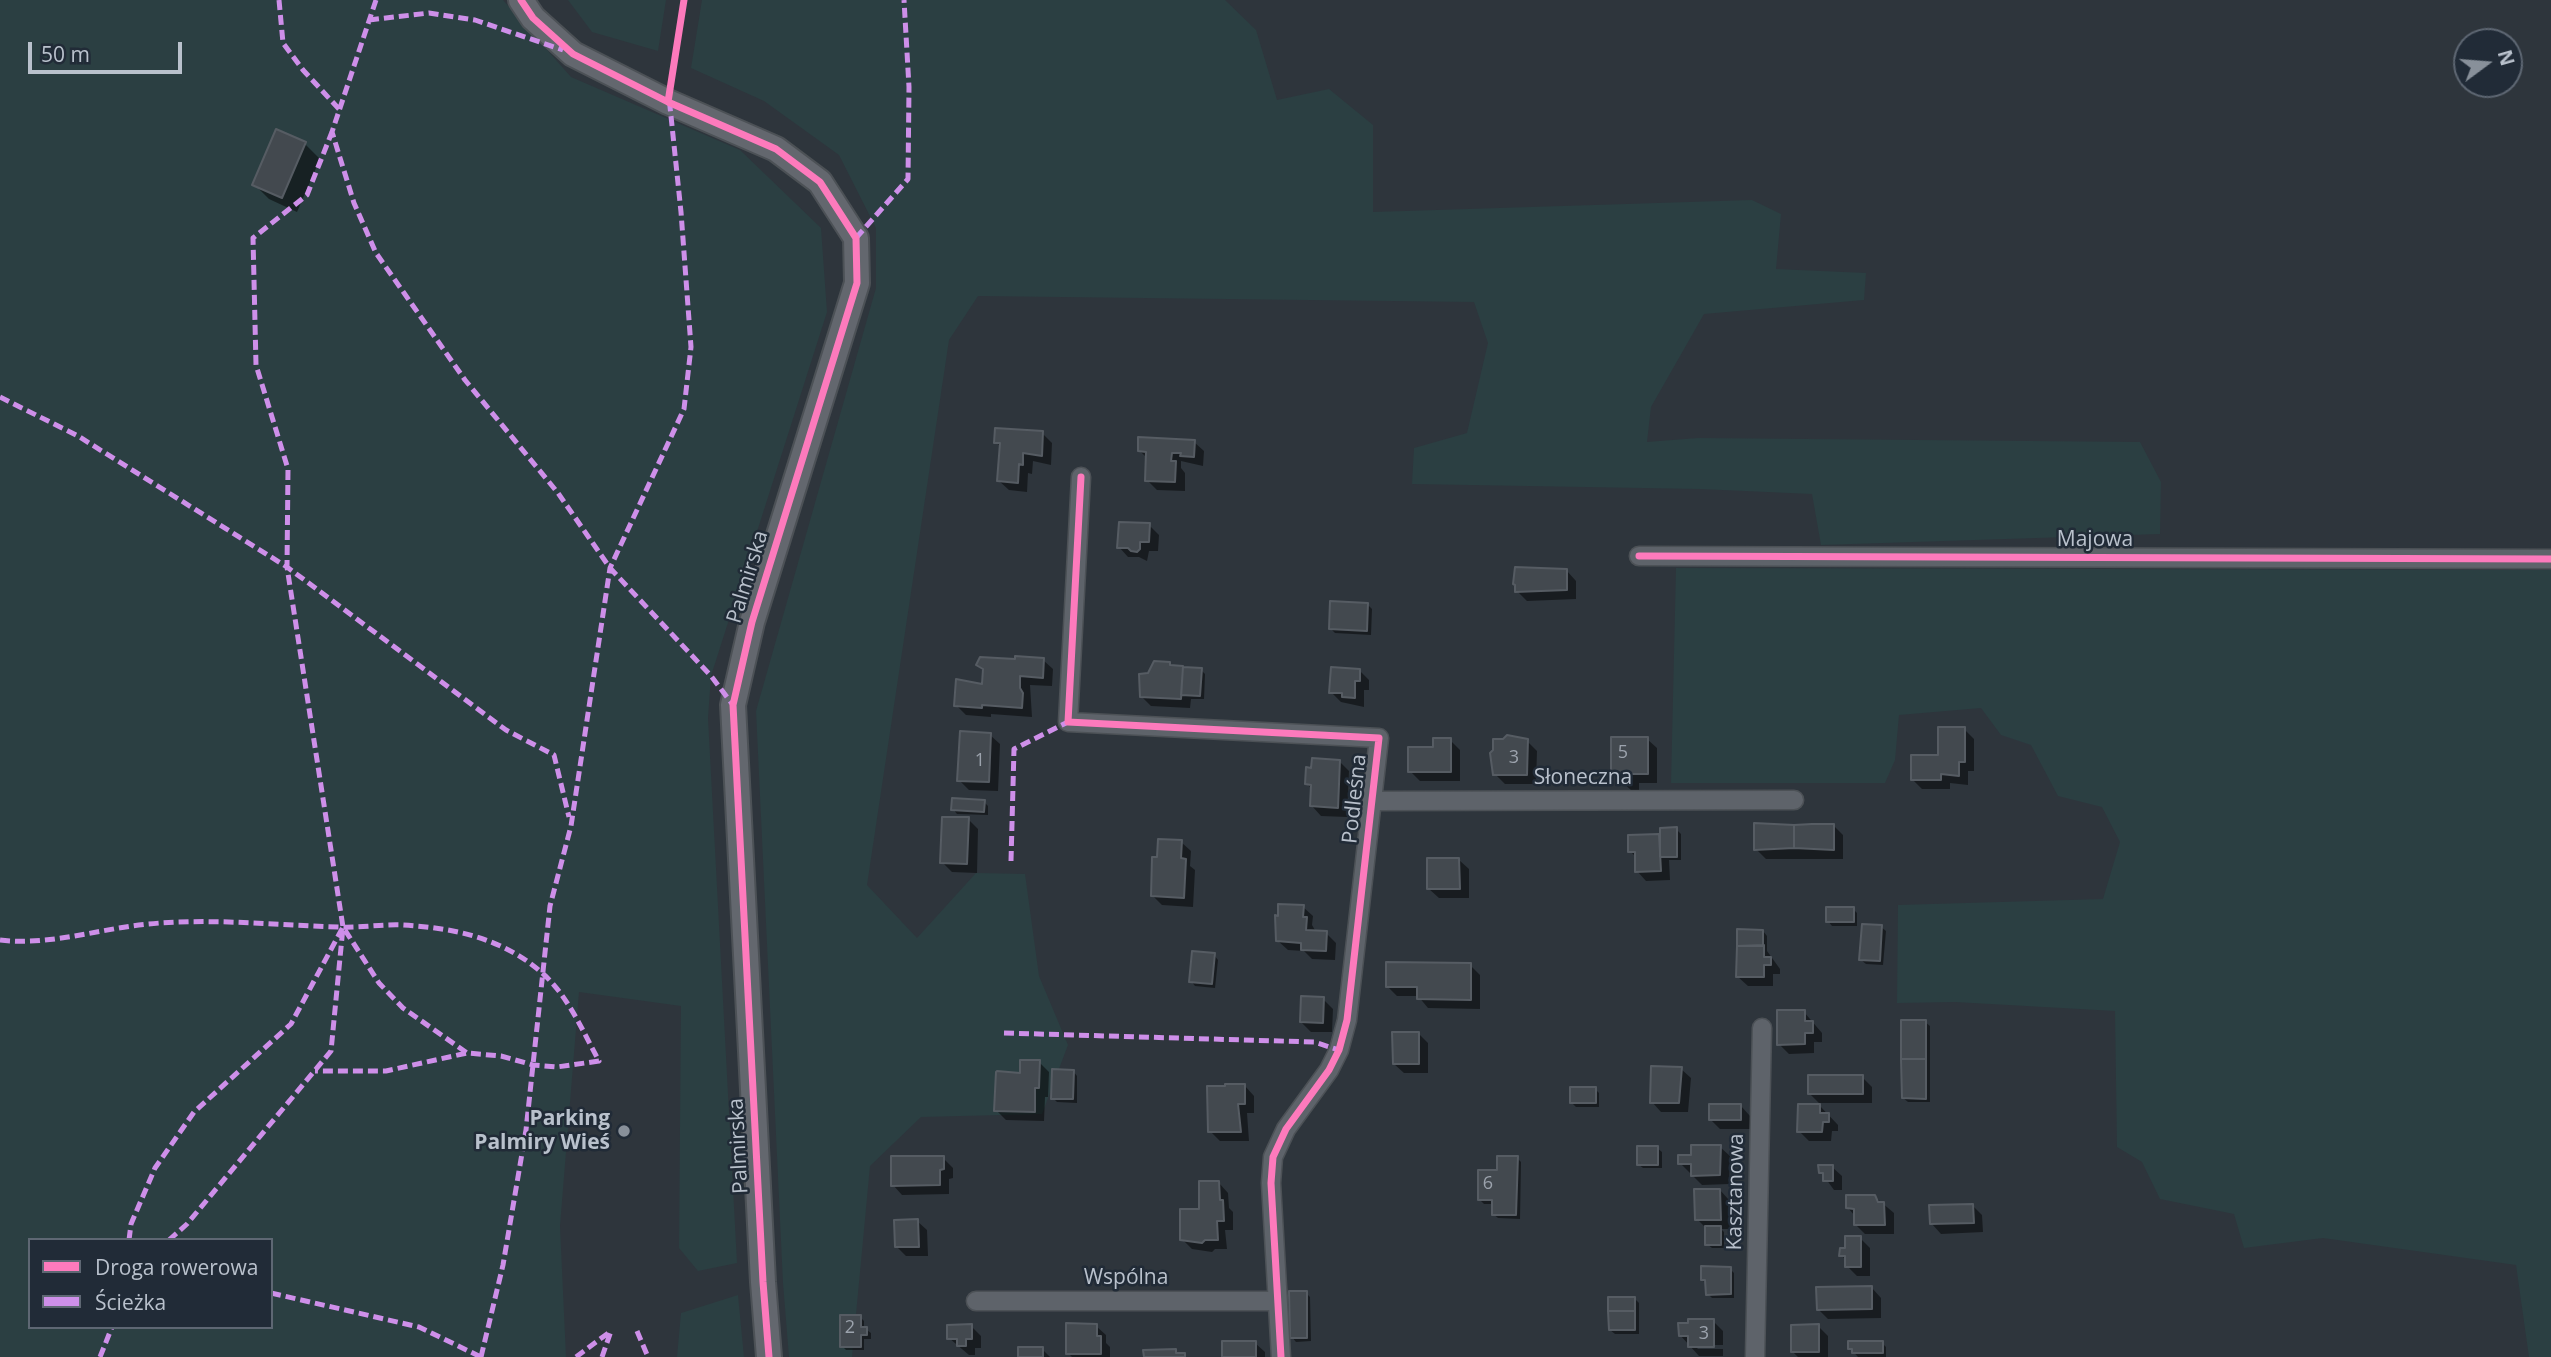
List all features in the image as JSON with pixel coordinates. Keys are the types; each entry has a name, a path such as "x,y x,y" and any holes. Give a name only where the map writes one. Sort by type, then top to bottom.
{"street":[{"name":"Palmirska","path":"521,0 533,18 573,54 668,102 776,149 820,182 856,238 857,283 752,622 733,705 769,1357"},
{"name":"Podleśna","path":"1081,477 1068,722 1379,738 1348,1020 1329,1070 1286,1129 1273,1157 1270,1183 1281,1357"},
{"name":"Majowa","path":"1639,556 2551,559"},
{"name":"Słoneczna","path":"1372,802 1794,800"},
{"name":"Kasztanowa","path":"1755,1357 1762,1028"},
{"name":"Wspólna","path":"975,1301 1277,1301"}],"green space":[{"path":"0,0 503,0 571,77 740,150 821,228 827,312 711,676 708,718 737,1263 698,1271 679,1248 681,1006 579,992 560,1226 566,1357 0,1357"},
{"path":"568,0 666,0 658,51 592,32"},
{"path":"702,0 1225,0 1256,30 1277,100 1329,89 1373,125 1373,212 1752,200 1781,214 1776,269 1866,273 1864,300 1704,314 1651,407 1647,442 1698,438 2140,442 2161,482 2160,534 1821,545 1812,494 1700,489 1412,484 1414,448 1467,433 1488,343 1474,302 978,296 949,340 867,885 917,938 976,873 1025,874 1039,976 1068,1045 1042,1114 921,1117 870,1166 852,1357 789,1357 783,1283 756,711 876,288 876,228 839,155 764,101 691,68"},
{"path":"1676,568 2551,570 2551,1357 2529,1357 2516,1265 2323,1238 2244,1248 2234,1214 2160,1199 2142,1162 2117,1147 2115,1011 1955,1002 1897,1003 1898,905 2103,899 2120,842 2102,807 2058,796 2031,745 2001,735 1981,708 1899,715 1895,760 1885,783 1671,783"},
{"path":"738,1295 744,1357 677,1357 681,1313"}],"building":[{"path":"276,129 306,142 282,198 252,185"},
{"path":"995,428 1043,431 1042,456 1023,453 1023,465 1019,464 1018,483 997,481 1000,443 994,443"},
{"path":"1138,437 1195,440 1194,457 1172,453 1171,461 1176,461 1175,482 1145,481 1146,452 1138,451"},
{"path":"1119,522 1150,523 1149,542 1140,542 1137,552 1128,548 1117,548"},
{"path":"1515,567 1567,569 1567,590 1515,592"},
{"path":"1330,601 1368,603 1367,631 1329,629"},
{"path":"1015,656 1044,658 1043,678 1020,676 1022,708 954,706 956,679 982,684 983,669 976,665 980,657 1015,659"},
{"path":"1154,661 1183,666 1181,699 1140,697 1139,674 1148,673"},
{"path":"1183,667 1202,668 1200,696 1181,695"},
{"path":"1331,667 1360,669 1360,681 1355,681 1355,698 1342,697 1342,693 1329,693"},
{"path":"1938,727 1965,727 1965,762 1959,762 1959,776 1941,774 1941,780 1911,780 1911,755 1938,755"},
{"path":"960,731 991,733 989,782 957,781"},
{"path":"1507,735 1528,739 1527,775 1493,775 1490,753 1493,750 1493,739 1503,739"},
{"path":"1611,737 1648,737 1648,774 1630,774 1630,781 1620,781 1620,774 1611,774"},
{"path":"1433,738 1451,738 1451,772 1408,772 1408,747 1433,747"},
{"path":"1312,758 1340,760 1338,808 1310,806 1311,785 1305,784 1306,767 1311,768"},
{"path":"952,798 985,800 984,812 951,810"},
{"path":"942,817 969,817 967,864 940,863"},
{"path":"1754,823 1794,825 1794,848 1754,850"},
{"path":"1834,824 1834,850 1794,848 1794,825"},
{"path":"1677,827 1677,857 1660,857 1660,828"},
{"path":"1659,834 1661,871 1635,872 1635,852 1628,852 1628,835"},
{"path":"1158,839 1182,840 1181,858 1186,859 1184,898 1151,896 1152,857 1157,857"},
{"path":"1427,858 1459,858 1460,889 1427,889"},
{"path":"1278,904 1304,905 1306,930 1327,931 1326,951 1301,950 1301,943 1276,941 1275,915 1278,916"},
{"path":"1826,907 1854,907 1854,922 1826,922"},
{"path":"1862,924 1882,925 1880,961 1859,960"},
{"path":"1737,929 1763,930 1763,946 1737,946"},
{"path":"1764,945 1764,957 1771,957 1771,965 1764,965 1764,977 1736,977 1737,946"},
{"path":"1192,951 1215,953 1212,984 1189,982"},
{"path":"1386,962 1471,963 1471,1000 1417,999 1417,987 1386,987"},
{"path":"1301,996 1324,997 1323,1023 1300,1022"},
{"path":"1777,1010 1805,1010 1805,1021 1813,1021 1813,1033 1805,1033 1805,1044 1777,1045"},
{"path":"1901,1020 1926,1020 1926,1059 1901,1059"},
{"path":"1392,1032 1419,1032 1419,1064 1393,1064"},
{"path":"1901,1059 1926,1059 1926,1099 1902,1098"},
{"path":"1020,1060 1040,1060 1039,1088 1035,1088 1035,1112 994,1111 996,1072 1020,1073"},
{"path":"1651,1066 1682,1067 1679,1103 1650,1103"},
{"path":"1052,1069 1074,1070 1073,1099 1051,1099"},
{"path":"1808,1075 1863,1075 1863,1094 1808,1094"},
{"path":"1245,1084 1245,1104 1238,1104 1241,1132 1208,1132 1207,1086"},
{"path":"1570,1087 1596,1087 1596,1103 1570,1103"},
{"path":"1709,1104 1741,1104 1741,1120 1709,1120"},
{"path":"1798,1104 1820,1104 1820,1113 1829,1113 1829,1122 1823,1122 1822,1132 1797,1132"},
{"path":"1691,1145 1721,1145 1720,1175 1691,1176 1691,1164 1678,1164 1678,1155 1691,1155"},
{"path":"1637,1146 1658,1146 1658,1165 1637,1165"},
{"path":"891,1156 944,1156 940,1185 891,1186"},
{"path":"1497,1156 1518,1156 1516,1215 1492,1215 1492,1200 1478,1200 1478,1170 1497,1170"},
{"path":"1818,1165 1833,1165 1833,1181 1823,1181 1823,1173 1819,1173"},
{"path":"1199,1181 1219,1181 1220,1200 1223,1200 1224,1221 1217,1221 1218,1240 1205,1240 1202,1243 1180,1240 1180,1209 1199,1209"},
{"path":"1694,1189 1720,1189 1721,1220 1695,1220"},
{"path":"1846,1195 1875,1195 1878,1202 1884,1202 1885,1225 1854,1225 1854,1209 1846,1208"},
{"path":"1973,1204 1974,1223 1930,1224 1929,1205"},
{"path":"918,1219 919,1247 895,1247 894,1220"},
{"path":"1705,1226 1721,1226 1721,1245 1705,1245"},
{"path":"1845,1236 1861,1236 1861,1267 1845,1267 1845,1256 1839,1256 1840,1248 1845,1248"},
{"path":"1701,1266 1731,1267 1731,1294 1706,1295 1705,1280 1701,1280"},
{"path":"1872,1286 1872,1309 1817,1310 1816,1287"},
{"path":"1289,1291 1307,1291 1307,1338 1290,1338"},
{"path":"1608,1297 1635,1297 1635,1311 1608,1311"},
{"path":"1608,1311 1635,1311 1635,1330 1609,1330"},
{"path":"840,1315 861,1315 861,1327 867,1327 867,1335 861,1335 861,1347 840,1347"},
{"path":"1688,1319 1714,1319 1714,1347 1688,1347 1688,1336 1679,1336 1678,1323 1688,1323"},
{"path":"1066,1323 1097,1324 1097,1336 1101,1336 1101,1354 1066,1354"},
{"path":"972,1324 972,1339 966,1339 966,1346 957,1346 957,1339 947,1339 947,1325"},
{"path":"1819,1324 1819,1352 1791,1352 1791,1325"},
{"path":"1222,1341 1256,1341 1256,1357 1222,1357"},
{"path":"1848,1341 1883,1341 1883,1353 1852,1353 1852,1349 1848,1349"},
{"path":"1018,1347 1043,1347 1043,1357 1018,1357"},
{"path":"1176,1349 1176,1353 1185,1353 1185,1357 1144,1357 1143,1350"}],"marked path":[{"path":"279,0 283,43 303,70 339,109"},
{"path":"376,0 332,132 354,203 376,253 465,380 558,493 610,568 711,676 733,705"},
{"path":"856,238 908,179 909,87 904,0"},
{"path":"369,20 429,13 475,20 563,50"},
{"path":"481,1357 503,1265 526,1130 550,906 571,826 610,568 684,409 691,347 669,97"},
{"path":"171,1238 187,1224 331,1051 343,927 287,567 288,469 256,365 253,238 307,195 332,132"},
{"path":"0,397 78,436 287,567 506,730 554,755 569,817"},
{"path":"1011,861 1014,749 1068,722"},
{"path":"0,940 37,941 129,926 196,922 347,927 403,925 459,932 510,951 526,960 551,981 581,1026 599,1061 557,1067 533,1065 501,1056 467,1053 386,1071 315,1071"},
{"path":"129,1238 131,1224 155,1168 194,1112 291,1024 343,927 379,983 403,1008 467,1053"},
{"path":"1004,1033 1314,1042 1339,1050"},
{"path":"273,1293 419,1327 481,1357"},
{"path":"100,1357 111,1329"},
{"path":"576,1357 611,1331"},
{"path":"602,1357 611,1331"},
{"path":"637,1331 648,1357"}],"cycle path":[{"path":"521,0 533,18 573,54 668,102 776,149 820,182 856,238 857,283 752,622 733,705 769,1357"},
{"path":"668,102 684,0"},
{"path":"1081,477 1068,722 1379,738 1347,1020 1339,1050 1329,1070 1286,1129 1273,1157 1271,1183 1281,1357"},
{"path":"1639,556 2551,559"}],"place":[{"name":"Parking Palmiry Wieś","path":"624,1131"}]}
